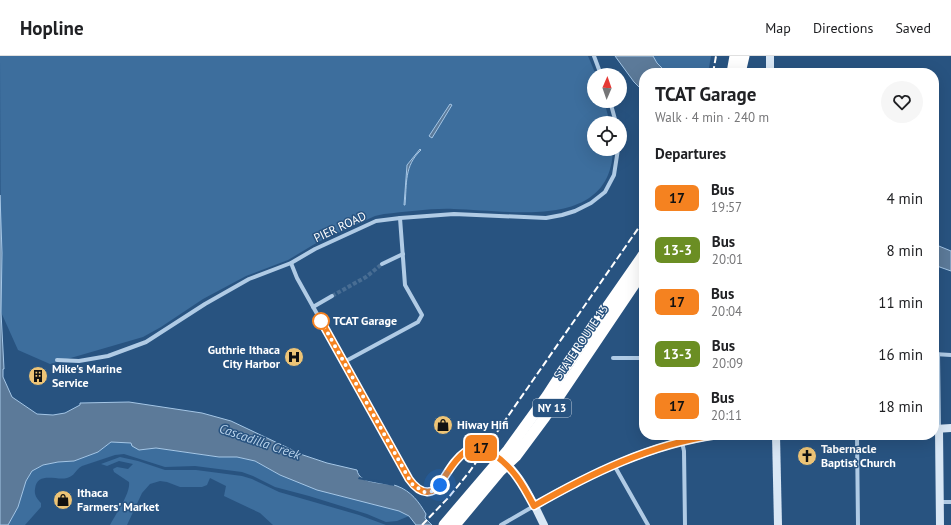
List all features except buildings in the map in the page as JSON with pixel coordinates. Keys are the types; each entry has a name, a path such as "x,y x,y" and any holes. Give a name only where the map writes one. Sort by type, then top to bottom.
{"highway":[{"path":"733,68 736,56"},
{"path":"741,68 744,56"},
{"name":"STATE ROUTE 13","path":"504,461 582,342 639,261"},
{"name":"STATE ROUTE 13","path":"504,461 516,456 556,403 639,278"},
{"name":"NY 13","path":"448,524 504,461"}],"street":[{"path":"594,56 598,68"},
{"path":"770,56 770,68"},
{"name":"PIER ROAD","path":"57,360 79,361 108,356 146,342 205,304 249,279 291,263 315,249 373,222 386,219 454,214 546,218 562,215 591,203 605,192 614,175 617,156"},
{"path":"344,362 418,322 422,315 404,285 400,218"},
{"path":"382,264 403,254"},
{"path":"291,263 297,278 409,479 418,489 424,492 433,491 460,456 474,448 484,448 504,461 518,479 544,525"},
{"path":"313,307 332,296"},
{"path":"939,354 951,355"},
{"path":"614,358 639,358"},
{"path":"939,429 951,428"},
{"path":"501,525 534,506 614,465 649,451 688,440"},
{"path":"776,440 778,525"},
{"path":"857,440 858,525"},
{"path":"937,440 940,525"},
{"path":"682,441 684,451 685,525"},
{"path":"614,465 648,525"},
{"path":"940,502 951,502"}],"shaded area":[{"path":"0,56 588,56 593,68 587,68 587,108 606,108 608,116 587,116 587,156 612,156 608,175 595,194 576,205 553,210 528,212 445,209 419,210 375,216 318,242 288,260 246,276 203,299 143,337 50,364 18,350 1,312"},
{"path":"636,56 711,56 709,68 644,68"},
{"path":"119,441 131,443 139,450 156,448 219,457 237,457 255,461 280,475 399,511 409,516 397,521 386,522 367,514 275,487 242,472 195,466 165,467 124,454 115,455 82,466 72,476 67,478 43,478 39,480 35,493 36,497 41,503 41,507 25,525 8,525 18,507 26,481 32,471 43,465 74,461 98,452 111,442"},
{"path":"120,457 165,470 196,470 242,476 252,479 279,492 359,515 386,525 273,525 260,513 224,496 226,486 210,478 207,485 202,487 180,487 160,481 150,484 142,493 127,525 110,525 128,492 129,487 129,482 114,472 113,469 117,467 128,469 133,464 119,461 107,466 101,464"}],"water":[{"path":"615,56 653,56 662,68 639,68 639,87 627,72 627,68 624,68"},
{"path":"450,104 452,105 432,138 429,136"},
{"path":"420,149 421,150 412,162 407,175 404,205 407,165"},
{"name":"Cascadilla Creek","path":"0,195 3,377 12,397 37,414 53,415 65,413 80,405 80,403 129,402 202,413 231,421 303,455 327,463 357,470 359,475 368,481 402,488 417,501 426,514 425,518 432,525 416,525 409,516 399,511 317,490 280,475 255,461 237,457 219,457 156,448 139,450 132,446 131,443 111,442 98,452 74,461 43,465 32,471 26,481 18,507 8,525 0,525"},
{"path":"939,246 951,251 951,271 939,267"}],"pier":[{"path":"359,477 394,483 394,486 358,479"}],"tunnel":[{"path":"332,296 366,277 382,264"}],"railway":[{"path":"714,68 716,56"},
{"path":"422,525 449,497 470,471 639,227"}],"bus line":[{"name":"17","path":"321,321 412,484 424,492 433,491 436,489 464,452 478,447 484,448 507,464 514,472 534,506 614,465 635,456 688,440"}],"place":[{"name":"TCAT Garage","path":"321,321"},
{"name":"Guthrie Ithaca City Harbor","path":"294,357"},
{"name":"Mike's Marine Service","path":"38,376"},
{"name":"Hiway Hifi","path":"443,425"},
{"name":"Tabernacle Baptist Church","path":"807,456"},
{"name":"Ithaca Farmers' Market","path":"63,500"}],"route":[{"path":"321,321 412,484 424,492 433,491 440,485"}]}
